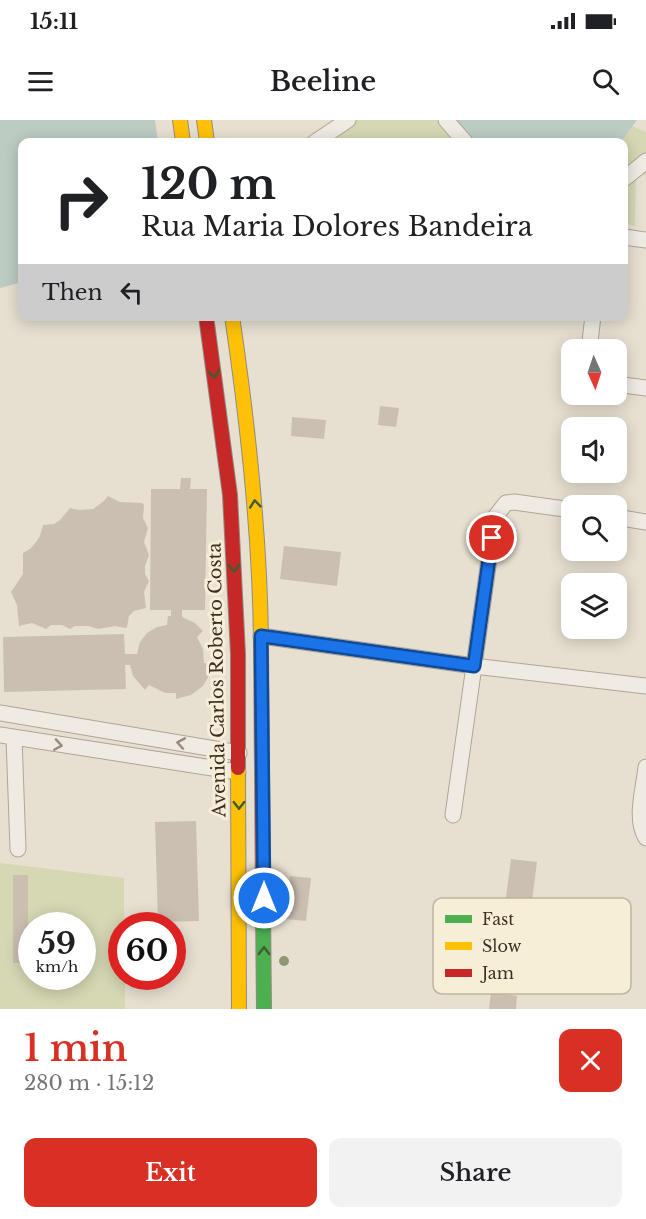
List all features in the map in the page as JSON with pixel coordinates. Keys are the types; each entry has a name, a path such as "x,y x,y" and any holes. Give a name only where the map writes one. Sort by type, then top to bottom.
{"main road":[{"path":"180,120 182,138"},
{"path":"204,120 206,138"},
{"name":"Avenida Carlos Roberto Costa","path":"207,321 230,495 238,654 239,1009"},
{"path":"233,321 257,523 261,636 264,1009"}],"street":[{"path":"216,120 218,138"},
{"path":"321,138 348,120"},
{"path":"446,120 462,138"},
{"path":"628,176 646,161"},
{"path":"628,238 646,240"},
{"path":"590,339 592,321"},
{"path":"627,385 646,388"},
{"path":"453,815 495,517 506,503 561,508"},
{"path":"627,519 646,522"},
{"path":"261,636 474,666 646,686"},
{"path":"0,713 239,753"},
{"path":"18,849 7,736 238,772"},
{"path":"646,767 640,818 642,832 646,838"}],"green space":[{"path":"334,120 454,120 470,138 306,138"},
{"path":"632,126 646,132 646,175 636,176 635,226 628,225 628,138 624,138"},
{"path":"0,863 124,878 124,912 108,912 108,990 125,990 125,1009 0,1009"}],"shaded area":[{"path":"0,120 155,120 157,138 18,138 18,283 0,288"},
{"path":"454,120 637,120 624,138 470,138"}],"building":[{"path":"380,406 399,408 396,427 378,425"},
{"path":"292,417 326,420 324,439 291,436"},
{"path":"181,478 191,478 190,489 207,489 205,610 182,610 182,617 195,623 203,631 197,637 203,649 204,663 212,664 210,674 203,686 191,695 176,699 176,693 165,693 149,685 145,690 133,676 130,665 125,665 126,689 4,692 3,637 124,634 125,654 137,654 140,642 147,633 157,627 167,625 171,610 150,610 151,489 180,489"},
{"path":"108,496 120,502 144,505 143,518 148,528 144,542 149,555 145,566 145,574 149,581 144,592 146,608 134,611 129,616 125,628 115,626 98,629 75,626 70,629 62,625 51,625 46,629 32,623 19,626 17,605 11,592 23,574 23,553 36,542 43,525 54,524 70,508 93,509"},
{"path":"284,546 341,552 337,586 280,579"},
{"path":"196,821 199,921 186,921 186,912 158,912 155,822"},
{"path":"511,859 537,862 532,898 506,898"},
{"path":"13,875 28,875 28,912 18,912 18,963 13,963"},
{"path":"290,876 311,878 306,921 285,919"},
{"path":"491,994 517,996 516,1009 489,1009"}],"traffic: fast":[{"path":"263,910 264,1009"}],"traffic: slow":[{"path":"180,120 182,138"},
{"path":"204,120 206,138"},
{"path":"233,321 252,479 261,642"},
{"path":"238,768 239,1009"}],"traffic: jam":[{"path":"207,321 230,495 238,654 238,768"},
{"path":"261,642 263,910"}],"route":[{"path":"264,898 261,636 474,666 492,538"}]}
